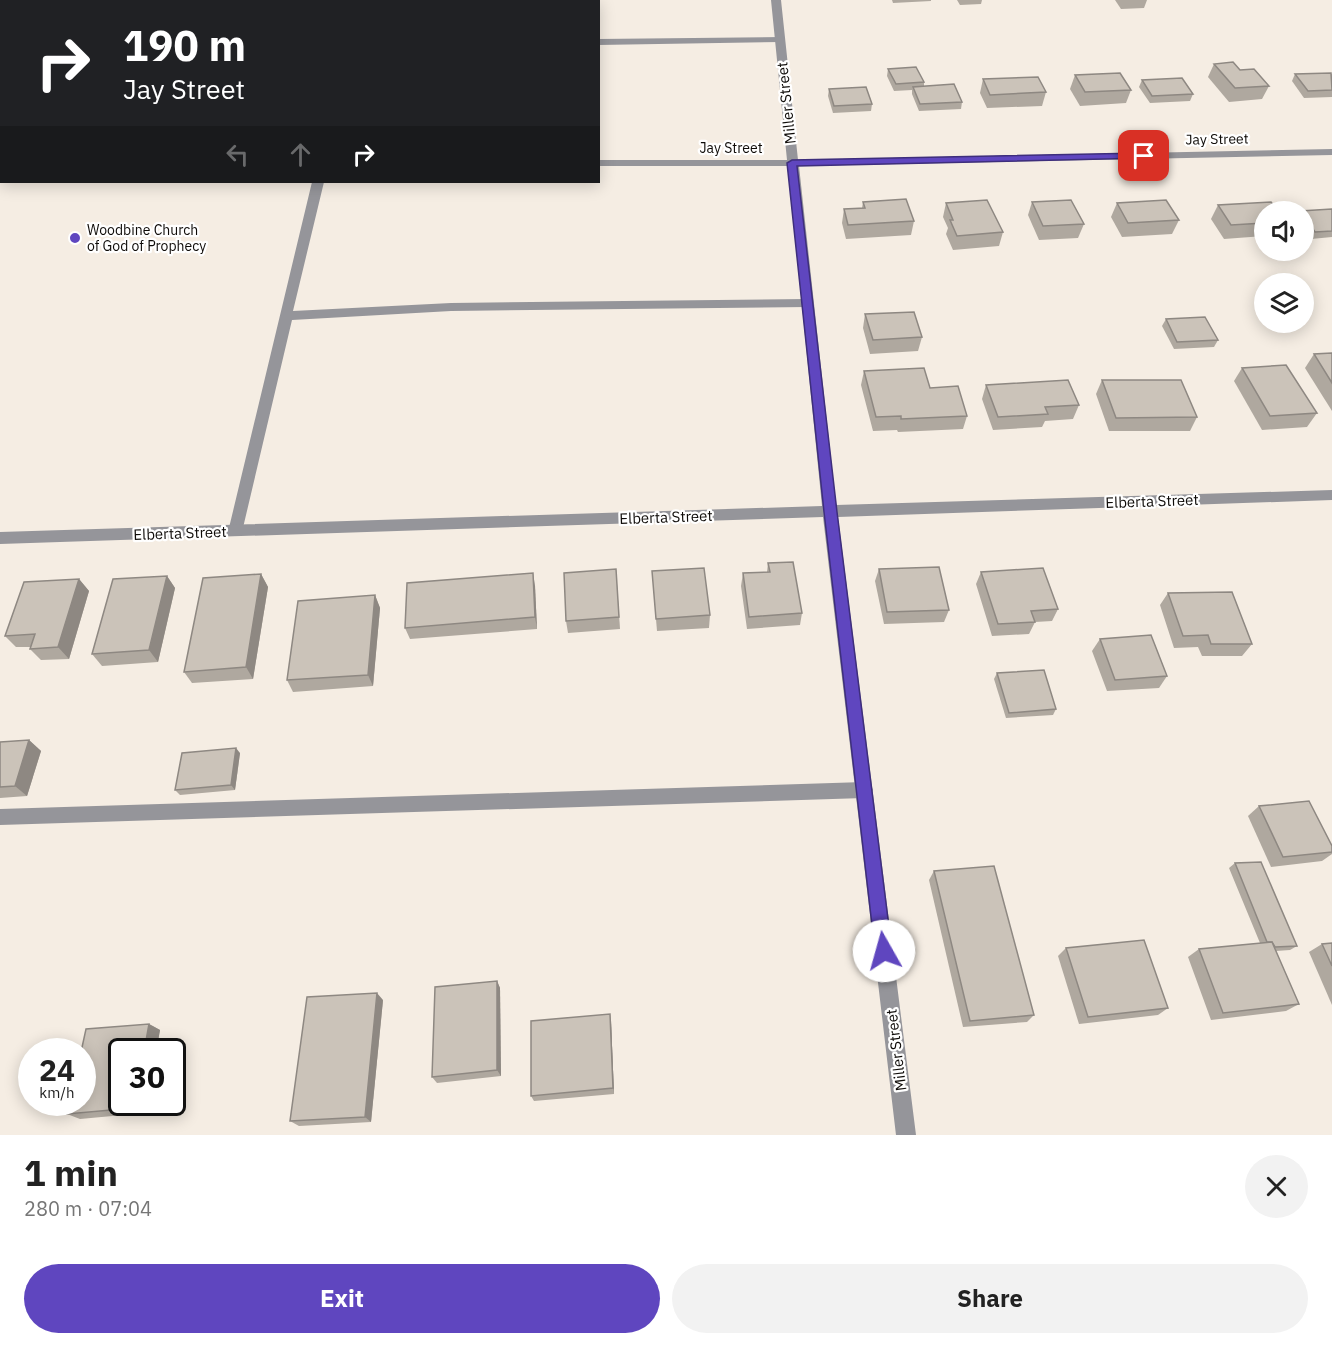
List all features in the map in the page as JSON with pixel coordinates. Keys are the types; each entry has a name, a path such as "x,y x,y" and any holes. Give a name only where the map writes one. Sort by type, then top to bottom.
{"street":[{"name":"Miller Street","path":"776,0 830,512 906,1135"},
{"path":"600,42 780,39"},
{"name":"Jay Street","path":"600,163 792,163 1332,152"},
{"path":"235,532 318,183"},
{"path":"285,316 591,304 807,303"},
{"name":"Elberta Street","path":"0,538 1332,495"},
{"path":"0,817 864,790"}],"building":[{"path":"1233,62 1240,70 1254,69 1269,86 1235,88 1214,64"},
{"path":"916,67 924,82 896,84 888,69"},
{"path":"1120,73 1131,90 1085,92 1075,75"},
{"path":"1331,73 1332,90 1308,91 1295,74"},
{"path":"1038,77 1046,92 990,95 983,79"},
{"path":"1182,78 1193,94 1152,96 1142,80"},
{"path":"954,84 962,102 920,104 913,87"},
{"path":"866,87 872,104 834,106 829,89"},
{"path":"906,199 914,221 848,225 844,209 865,208 863,202"},
{"path":"987,200 1003,232 957,236 946,203"},
{"path":"1071,200 1084,224 1043,226 1032,202"},
{"path":"1166,200 1179,220 1128,223 1117,203"},
{"path":"1254,203 1254,224 1231,225 1218,205"},
{"path":"1332,209 1332,231 1315,232 1314,210"},
{"path":"914,312 922,337 873,340 865,314"},
{"path":"1205,317 1218,340 1177,342 1166,319"},
{"path":"1332,353 1332,383 1314,354"},
{"path":"1286,365 1317,413 1270,416 1242,368"},
{"path":"924,368 930,388 958,386 967,416 901,419 901,416 876,417 864,371"},
{"path":"1068,380 1079,405 1045,407 1048,414 998,417 986,385"},
{"path":"1102,380 1181,380 1197,417 1116,418"},
{"path":"793,562 802,613 749,617 743,573 770,572 768,563"},
{"path":"939,567 949,610 887,612 879,569"},
{"path":"704,568 710,615 656,619 652,571"},
{"path":"1043,568 1058,609 1031,611 1035,622 998,624 981,572"},
{"path":"616,569 619,617 566,621 564,573"},
{"path":"533,573 535,617 405,628 407,583"},
{"path":"261,574 246,667 184,672 203,578"},
{"path":"167,576 149,650 92,654 113,579"},
{"path":"79,579 58,647 30,649 35,634 5,636 24,582"},
{"path":"1232,592 1252,644 1211,644 1208,635 1183,636 1168,593"},
{"path":"375,595 368,675 287,680 298,601"},
{"path":"1151,635 1167,676 1115,680 1100,639"},
{"path":"1044,670 1056,709 1009,713 997,673"},
{"path":"29,740 15,786 0,787 0,742"},
{"path":"236,748 231,785 175,790 182,753"},
{"path":"1309,801 1332,846 1332,852 1283,857 1259,806"},
{"path":"1261,862 1297,946 1275,947 1272,942 1267,942 1235,863"},
{"path":"994,866 1034,1015 970,1021 934,871"},
{"path":"1144,940 1168,1008 1088,1017 1066,948"},
{"path":"1272,942 1299,1004 1223,1013 1199,949"},
{"path":"1332,943 1332,966 1322,944"},
{"path":"497,981 497,1070 432,1077 435,987"},
{"path":"377,993 365,1117 290,1121 307,997"},
{"path":"610,1014 613,1088 531,1096 531,1021"},
{"path":"149,1024 146,1038 108,1038 108,1110 96,1111 96,1038 84,1038 86,1029"}],"place":[{"name":"Woodbine Church of God of Prophecy","path":"75,238"}],"route":[{"path":"884,951 830,512 792,163 1144,156"}]}
